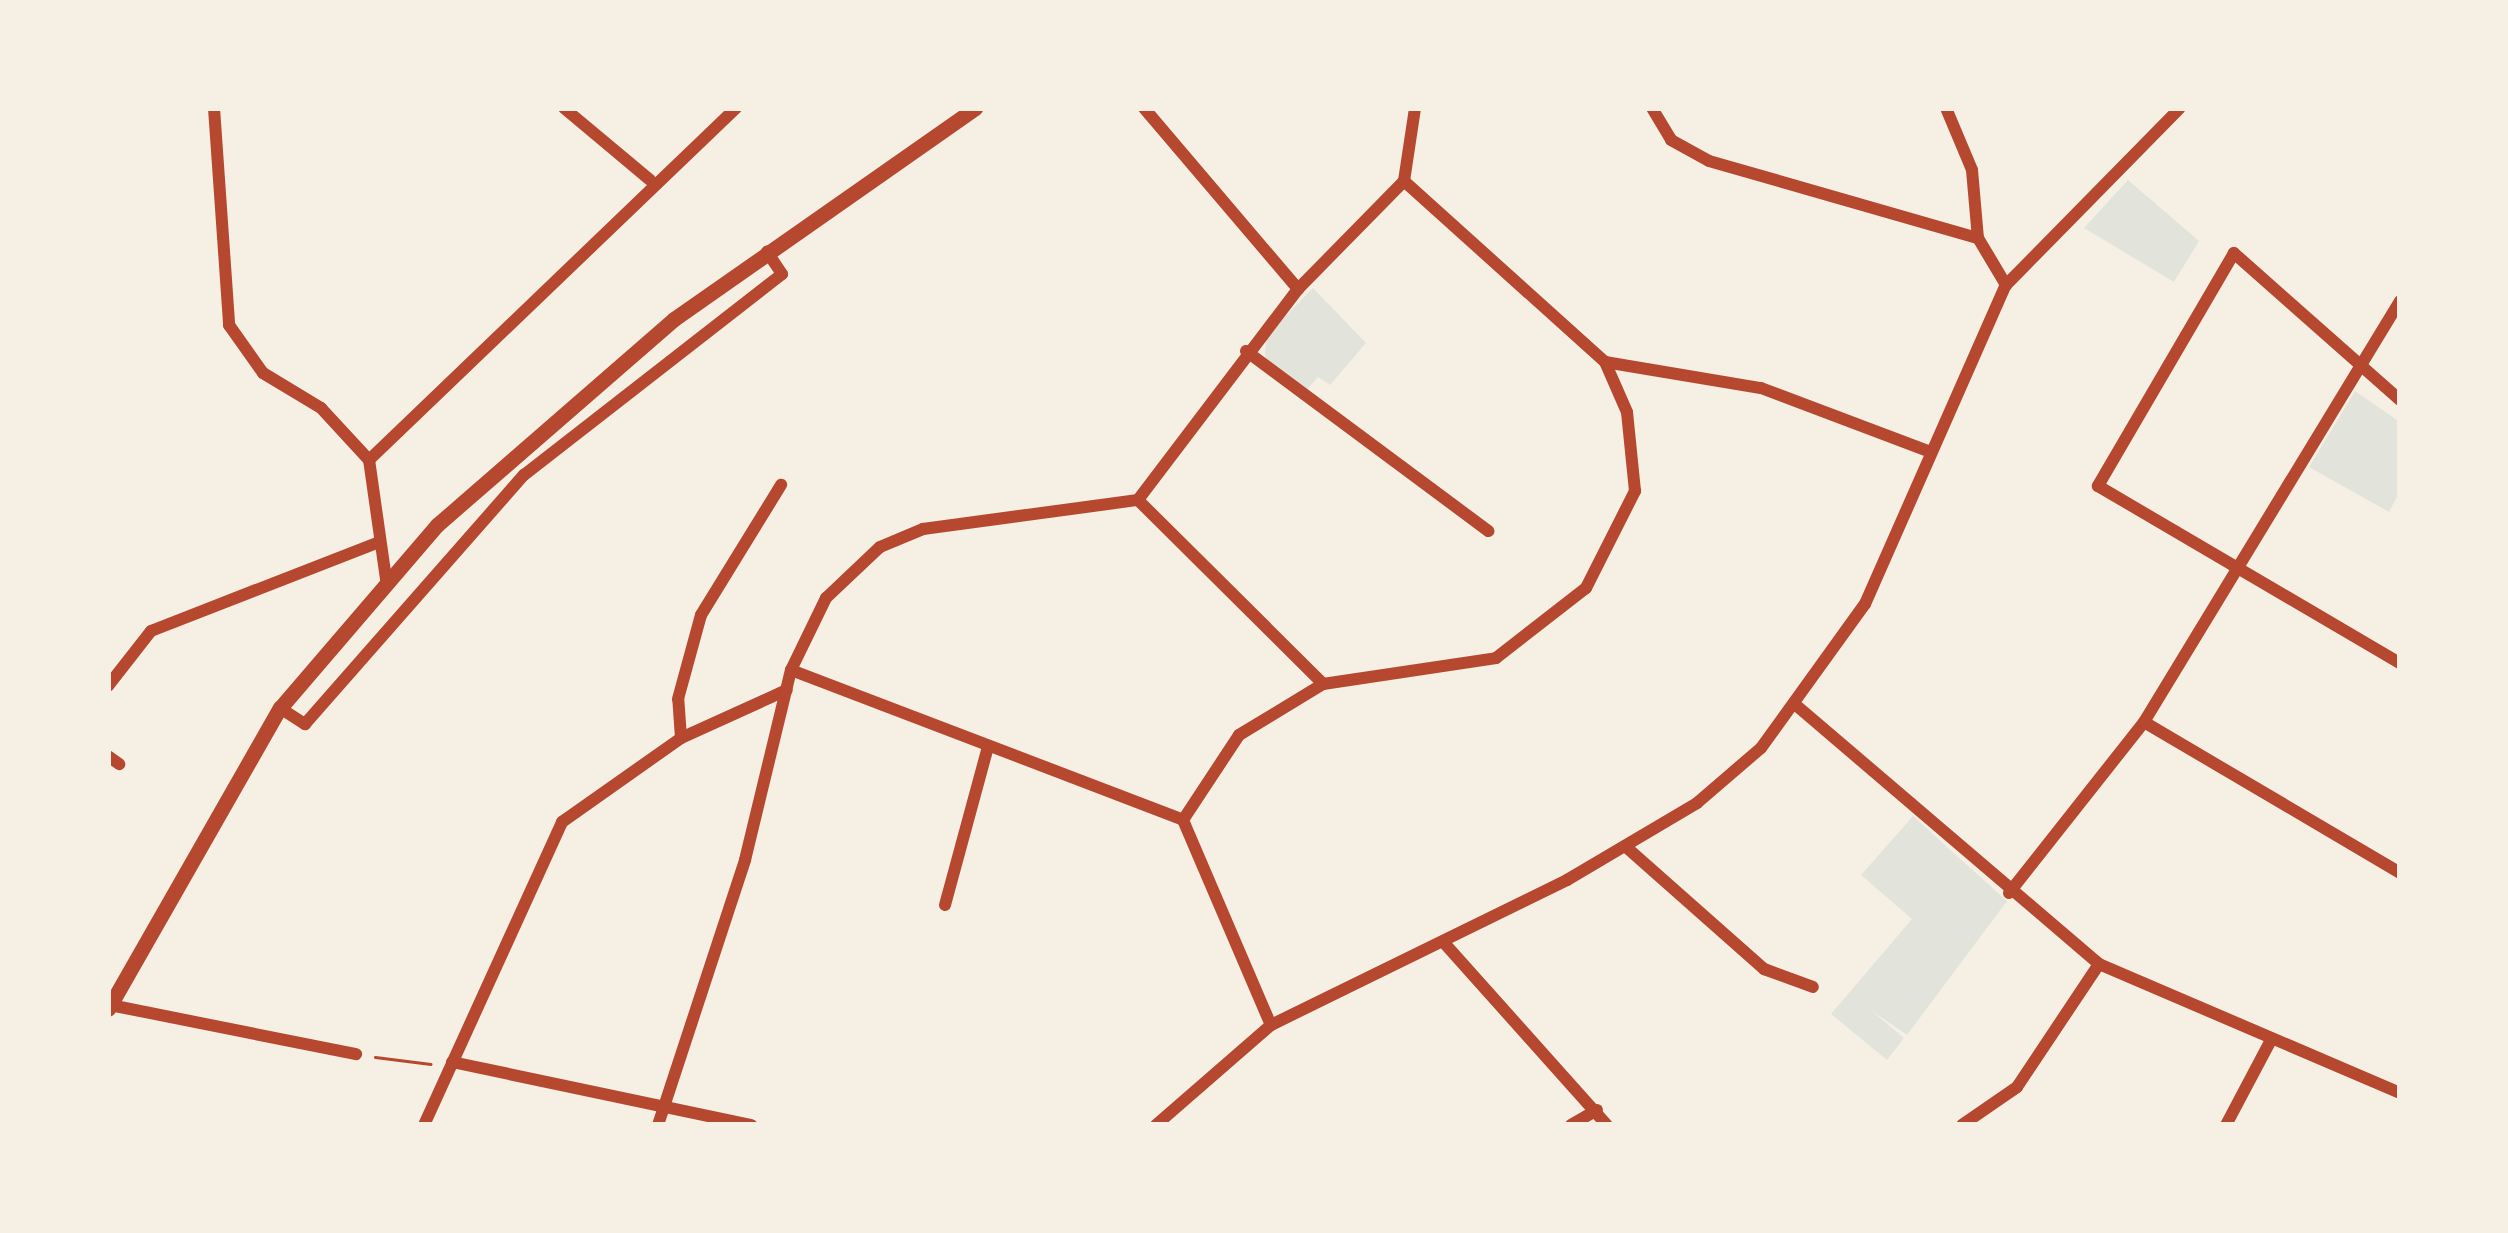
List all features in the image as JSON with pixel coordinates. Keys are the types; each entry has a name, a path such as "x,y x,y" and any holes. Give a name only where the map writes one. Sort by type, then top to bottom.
{"street":[{"path":"214,108 230,325 263,373 321,408 369,460 376,543 386,579"},
{"path":"564,108 650,180"},
{"path":"369,460 650,180 736,108"},
{"path":"356,1054 109,1007 280,708 386,579 544,423 767,252 975,108"},
{"path":"658,1125 791,670 826,598 880,547 949,522 1138,500 1246,351 1298,289 1404,181 1415,108"},
{"path":"1652,108 1671,140 1709,161 1978,238"},
{"path":"1946,108 1972,170 1978,238 2006,285"},
{"path":"1156,1125 1271,1025 1446,945 1625,846 1719,787 1797,706 1865,604 2006,285 2180,108"},
{"path":"1146,109 1298,289"},
{"path":"1184,820 1239,735 1323,684 1496,658 1586,588 1635,491 1627,412 1605,362 1404,181"},
{"path":"280,708 305,724 511,488 782,274 767,252"},
{"path":"2400,400 2234,253 2098,487 2400,663"},
{"path":"2009,893 2144,722 2400,301"},
{"path":"1246,351 1488,531"},
{"path":"1605,362 1761,388 1930,452"},
{"path":"681,738 678,699 701,615 781,485"},
{"path":"1138,500 1323,684"},
{"path":"108,686 151,631 376,543"},
{"path":"791,670 987,750 1184,820 1271,1025"},
{"path":"424,1125 562,822 681,738 787,690"},
{"path":"1797,706 2009,893 2099,964 2400,1093"},
{"path":"2144,722 2400,873"},
{"path":"945,905 987,750"},
{"path":"1625,846 1764,969 1813,987"},
{"path":"1446,945 1606,1125"},
{"path":"1962,1125 2017,1087 2099,964"},
{"path":"2226,1125 2270,1040"},
{"path":"451,1064 667,1102 751,1125"},
{"path":"1571,1125 1597,1110"}],"path":[{"path":"356,1054 451,1064"}],"shaded area":[{"path":"2128,180 2199,241 2174,282 2084,228"},
{"path":"1313,288 1366,343 1330,385 1318,377 1303,394 1267,368 1265,353 1267,335"},
{"path":"2355,391 2400,422 2400,491 2389,512 2309,467"},
{"path":"1913,816 2007,901 1907,1035 1872,1011 1904,1038 1887,1060 1831,1014 1912,919 1861,875"}]}
